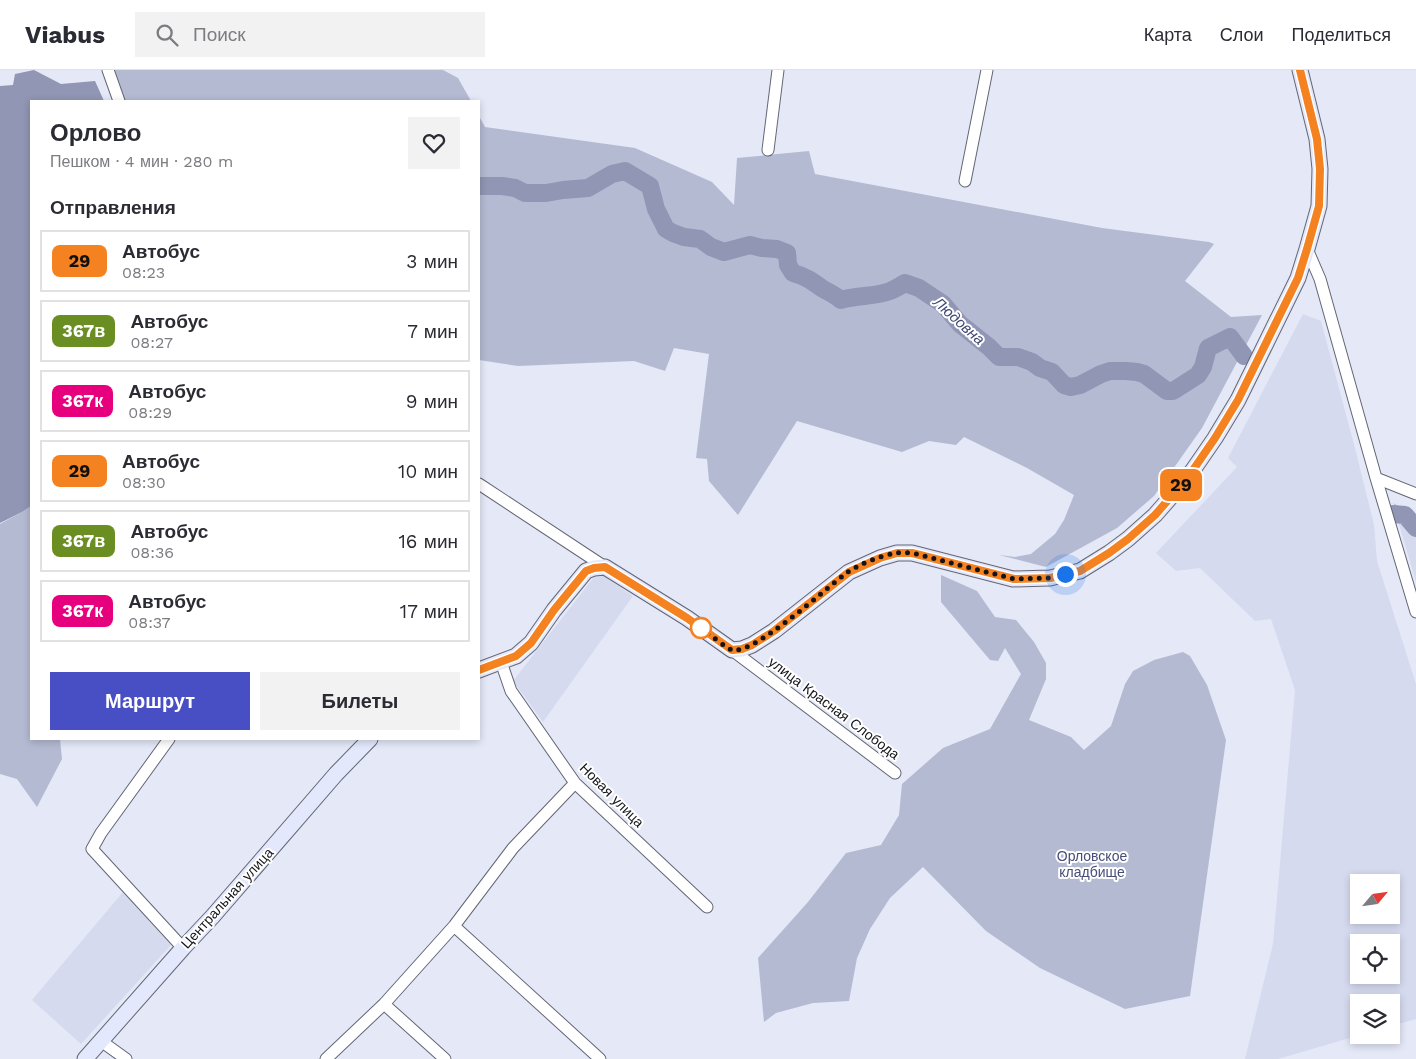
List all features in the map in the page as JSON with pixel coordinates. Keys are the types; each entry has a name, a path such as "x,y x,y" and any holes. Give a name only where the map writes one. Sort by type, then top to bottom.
{"main road":[{"path":"480,670 516,656 531,643 554,610 586,571 594,568 605,567 687,618 732,650 752,645 774,631 849,572 867,562 897,553 912,553 1014,579 1050,578 1080,571 1109,553 1155,515 1193,470 1215,438 1238,400 1298,278 1319,206 1320,169 1317,139 1300,70"},
{"name":"Центральная улица","path":"85,1059 336,774 369,740"}],"street":[{"path":"108,70 119,100"},
{"path":"768,150 778,70"},
{"path":"964,181 987,70"},
{"path":"1307,249 1320,279 1416,612"},
{"path":"1376,478 1416,494"},
{"path":"480,485 605,567"},
{"name":"улица Красная Слобода","path":"732,650 895,773"},
{"name":"Новая улица","path":"501,662 511,691 575,783 707,908"},
{"path":"168,740 101,833 92,849 183,948"},
{"path":"326,1059 384,1004 454,926 513,848 575,783"},
{"path":"454,926 600,1059"},
{"path":"384,1004 445,1059"},
{"path":"101,1041 121,1057"}],"shaded area":[{"path":"34,70 61,84 95,81 104,100 30,100 30,507 0,523 0,86 13,85 15,74"},
{"path":"1303,314 1321,321 1374,525 1377,561 1416,684 1416,1019 1400,1023 1400,994 1350,994 1350,1038 1278,1059 1245,1059 1273,944 1295,690 1271,619 1255,621 1200,568 1176,571 1156,553 1237,467 1228,458"},
{"path":"1406,519 1416,531 1416,582 1398,521"},
{"path":"598,572 633,596 543,722 513,681"},
{"path":"123,892 171,945 81,1044 32,1000"}],"green space":[{"path":"113,70 443,70 458,78 470,100 124,100"},
{"path":"480,118 485,127 635,148 712,182 734,205 737,158 809,151 815,174 1102,228 1209,242 1214,244 1185,281 1231,317 1262,315 1202,428 1154,496 1117,528 1046,567 999,555 1015,557 1031,554 1055,534 1064,520 1074,495 1027,468 964,437 956,445 929,441 902,452 797,421 738,515 709,481 707,459 696,458 709,354 674,348 665,371 634,361 518,366 480,360"},
{"path":"1393,503 1416,516 1416,531"},
{"path":"30,507 30,740 60,740 62,759 37,807 17,779 0,774 0,524"},
{"name":"Орловское кладбище","path":"941,575 977,591 995,617 1016,620 1034,642 1046,663 1046,679 1029,720 1071,737 1084,750 1111,726 1125,684 1133,671 1154,660 1183,652 1190,656 1207,685 1226,740 1190,996 1125,1009 1040,968 986,931 923,867 890,898 870,929 857,958 849,1001 813,1003 776,1013 764,1022 758,958 808,902 846,853 881,845 899,815 902,784 943,748 990,729 1021,674 1005,648 998,661 990,660 941,602"}],"waterway":[{"name":"Людовна","path":"480,186 502,186 515,188 525,193 546,193 588,188 612,174 625,171 650,186 656,209 666,229 673,233 684,237 700,239 711,247 724,252 750,245 777,249 787,253 788,265 793,273 809,280 841,300 884,293 905,283 919,288 943,304 960,324 999,357 1018,357 1032,362 1040,368 1052,372 1064,385 1071,387 1080,385 1110,371 1126,371 1144,374 1167,391 1173,391 1198,375 1203,367 1208,348 1230,337 1244,356"},
{"name":"Людовна","path":"1393,514 1405,515 1416,528"}],"bus line":[{"name":"29","path":"480,670 516,656 531,643 554,610 586,571 594,568 605,567 687,618 732,650 752,645 774,631 849,572 867,562 897,553 912,553 1014,579 1050,578 1080,571 1109,553 1155,515 1193,470 1215,438 1238,400 1298,278 1319,206 1320,169 1317,139 1300,70"}],"route":[{"path":"701,628 732,650 742,649 774,631 849,572 867,562 897,553 912,553 1014,579 1050,578 1065,574"}]}
